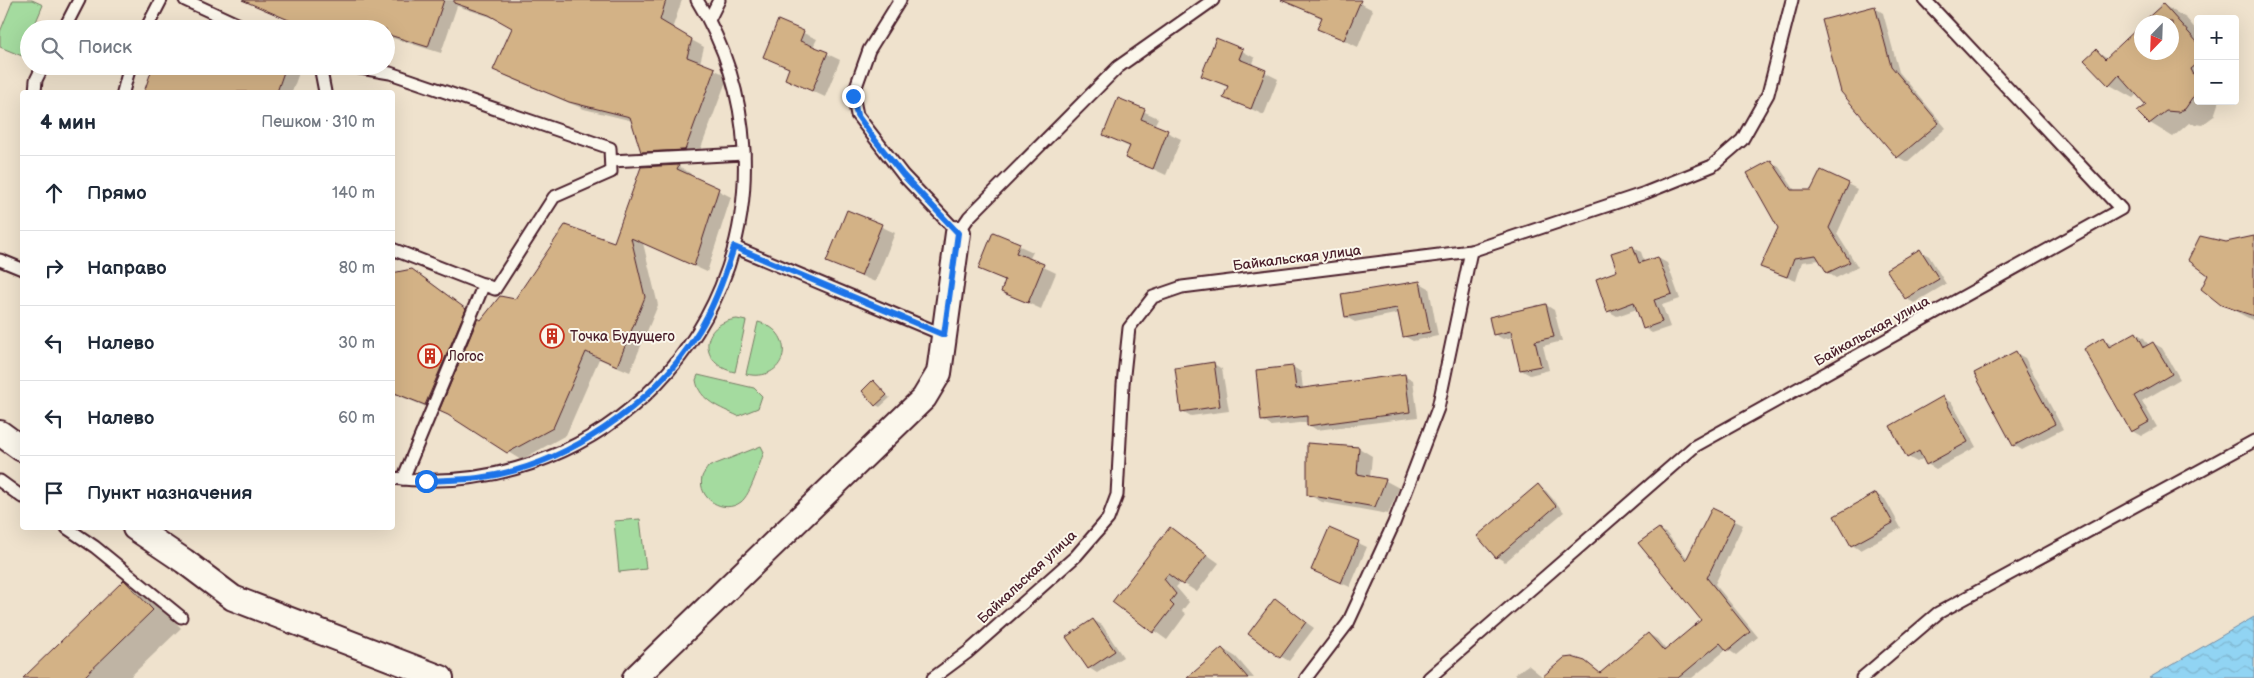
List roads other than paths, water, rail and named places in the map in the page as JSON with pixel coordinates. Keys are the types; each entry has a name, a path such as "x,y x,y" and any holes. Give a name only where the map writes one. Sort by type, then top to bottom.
{"street":[{"path":"635,678 924,398 939,373 958,233"},
{"path":"0,433 20,448"},
{"path":"138,530 184,561 233,598 441,678"}],"lane":[{"path":"69,20 79,0"},
{"path":"151,20 161,0"},
{"path":"185,0 228,20"},
{"path":"484,284 398,479 426,481 480,478 532,464 582,442 627,412 667,375 699,331 723,283 739,231 745,177 742,123 730,70 709,20 697,0"},
{"path":"709,20 719,0"},
{"path":"900,0 869,50 853,96 857,115 903,175 958,233 969,217 1118,67 1213,0"},
{"name":"Байкальская улица","path":"933,678 968,652 1076,556 1108,519 1117,495 1123,384 1129,328 1153,297 1182,287 1471,251 1645,193 1712,166 1742,140 1768,94 1792,0"},
{"name":"Байкальская улица","path":"1428,678 1695,446 2121,209 1925,0"},
{"path":"36,90 36,80 38,75"},
{"path":"124,90 128,75"},
{"path":"322,75 325,90"},
{"path":"395,75 610,148 611,160 611,172 554,197 495,289 395,250"},
{"path":"611,160 744,154"},
{"path":"734,247 944,335"},
{"path":"1306,678 1348,623 1394,523 1438,408 1471,251"},
{"path":"0,260 20,268"},
{"path":"1862,678 1938,613 2254,442"},
{"path":"0,482 20,496"},
{"path":"70,530 96,547 181,617"}],"water":[{"path":"2254,617 2254,678 2149,678 2163,670"}],"place":[{"name":"Точка Будущего","path":"552,336"},
{"name":"Логос","path":"430,356"}]}
